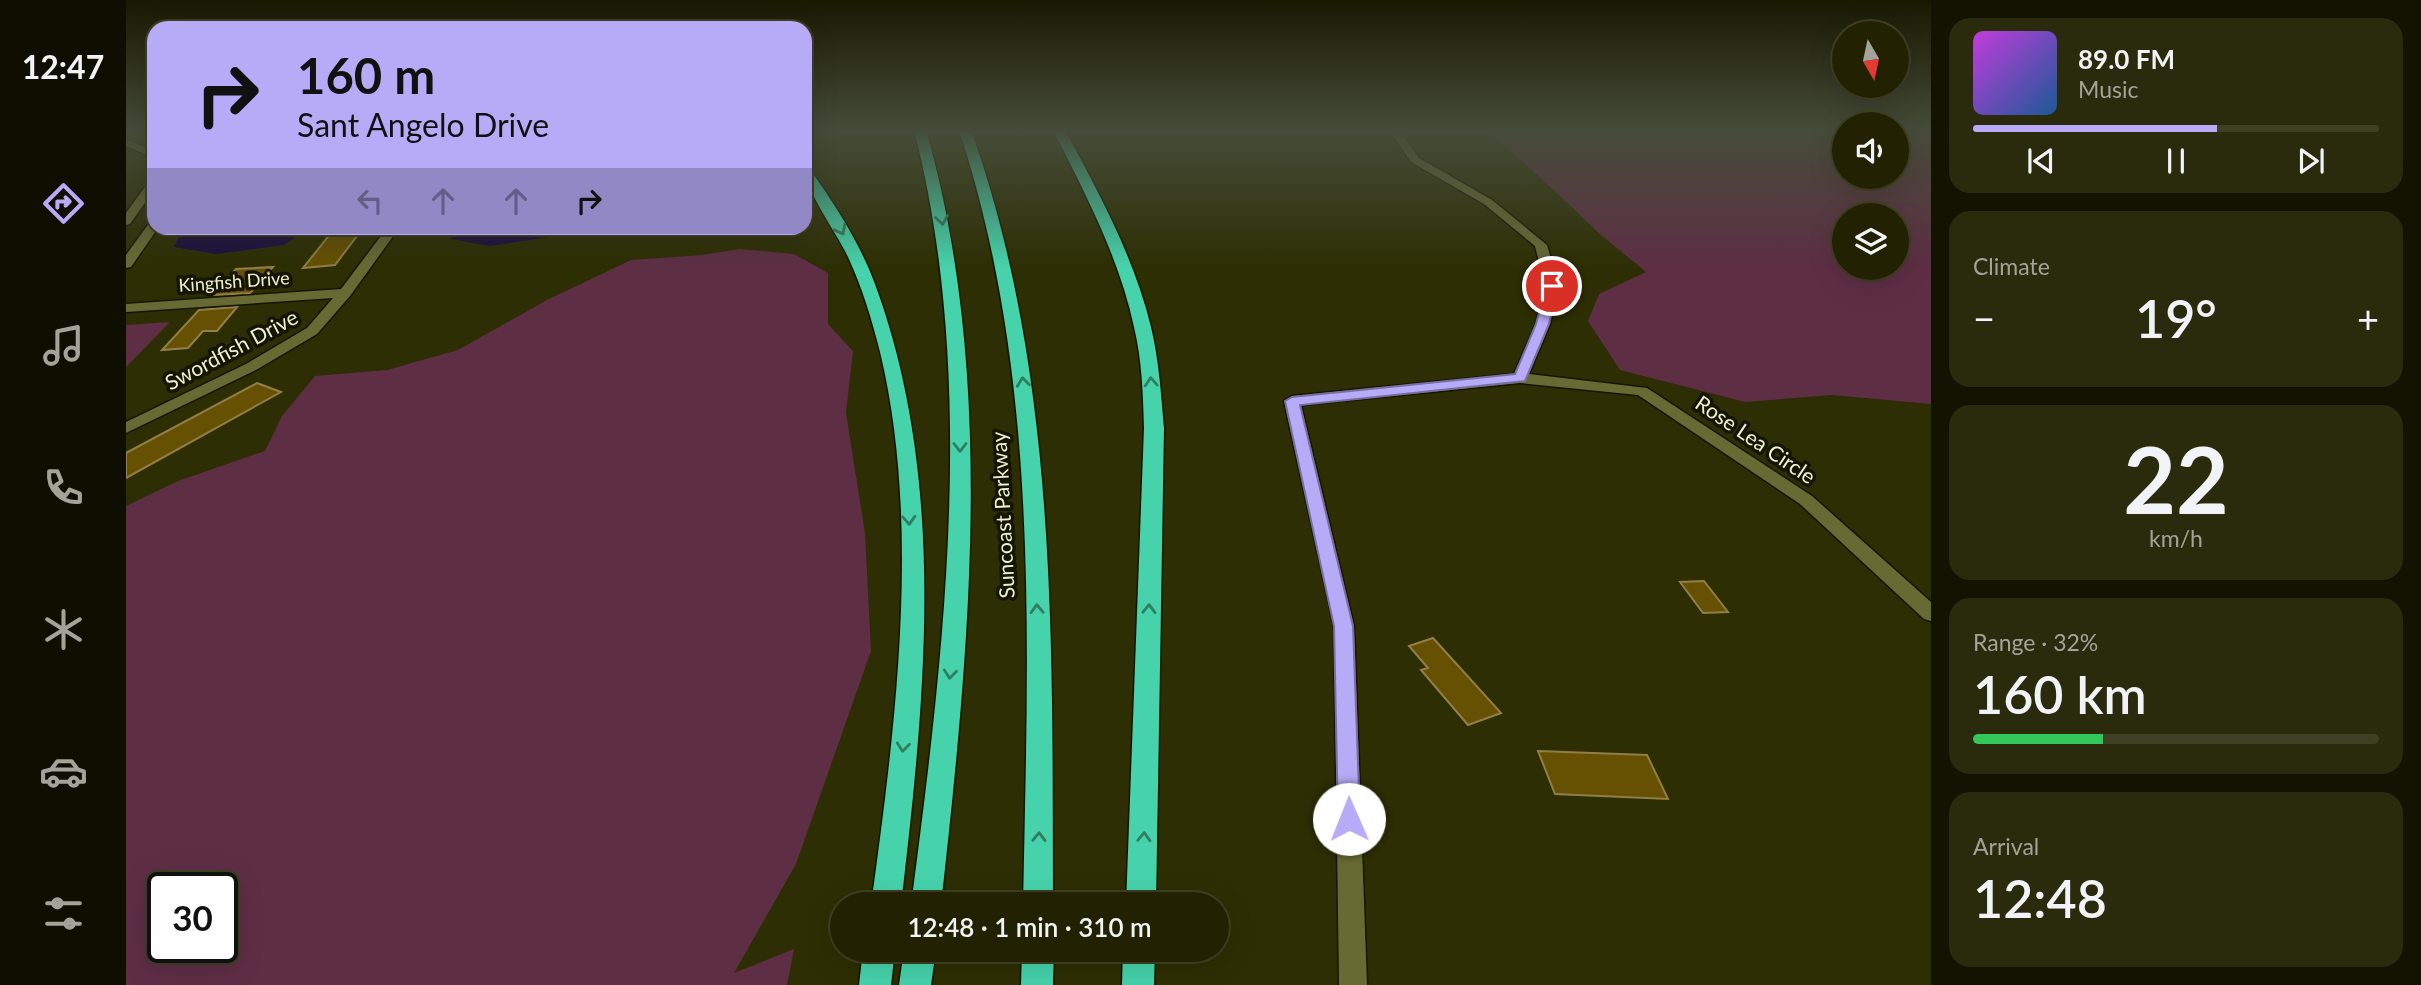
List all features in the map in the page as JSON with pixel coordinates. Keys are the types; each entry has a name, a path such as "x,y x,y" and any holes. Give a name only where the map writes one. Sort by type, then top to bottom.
{"highway":[{"name":"Suncoast Parkway","path":"927,892 953,643 960,479 960,379 951,281 941,212 932,176"},
{"name":"Suncoast Parkway","path":"981,176 1005,264 1028,426 1040,710 1038,892"},
{"path":"1082,176 1115,242 1143,327 1150,369 1154,428 1141,892"},
{"path":"812,183 839,225 868,285 901,416 910,533 911,609 906,716 887,892"},
{"path":"875,985 878,962"},
{"path":"915,985 918,962"},
{"path":"1037,985 1038,962"},
{"path":"1138,985 1139,962"}],"street":[{"path":"1443,176 1488,202 1541,246 1552,286 1543,324 1520,378"},
{"path":"126,221 147,191"},
{"path":"126,264 147,235"},
{"name":"Swordfish Drive","path":"126,428 251,367 312,331 345,293 388,235"},
{"name":"Kingfish Drive","path":"126,308 345,293"},
{"name":"Rose Lea Circle","path":"1353,985 1343,626 1292,401 1520,378 1642,391 1806,500 1931,614"}],"shaded area":[{"path":"1538,176 1832,176 1832,189 1909,189 1909,176 1931,176 1931,404 1832,395 1745,402 1620,370 1588,321 1599,294 1646,272 1599,233"},
{"path":"180,235 298,235 284,245 216,254 174,247"},
{"path":"452,235 561,235 490,246 451,239"},
{"path":"740,249 794,254 828,273 828,324 853,351 846,413 865,533 871,651 796,864 734,973 794,949 787,985 126,985 126,506 178,481 265,451 282,416 315,376 387,370 458,350 547,300 631,260 702,255"},
{"path":"170,322 126,367 126,325"}],"building":[{"path":"329,235 358,235 335,265 303,268"},
{"path":"273,267 250,293 212,295 236,269"},
{"path":"237,307 217,331 203,331 188,348 162,350 199,310"},
{"path":"257,383 281,392 126,478 126,453"},
{"path":"1704,581 1728,612 1703,613 1680,582"},
{"path":"1433,638 1501,713 1468,725 1421,670 1428,668 1409,646"},
{"path":"1538,751 1647,755 1668,799 1555,794"}],"route":[{"path":"1349,819 1343,626 1292,401 1520,378 1543,324 1552,286"}]}
